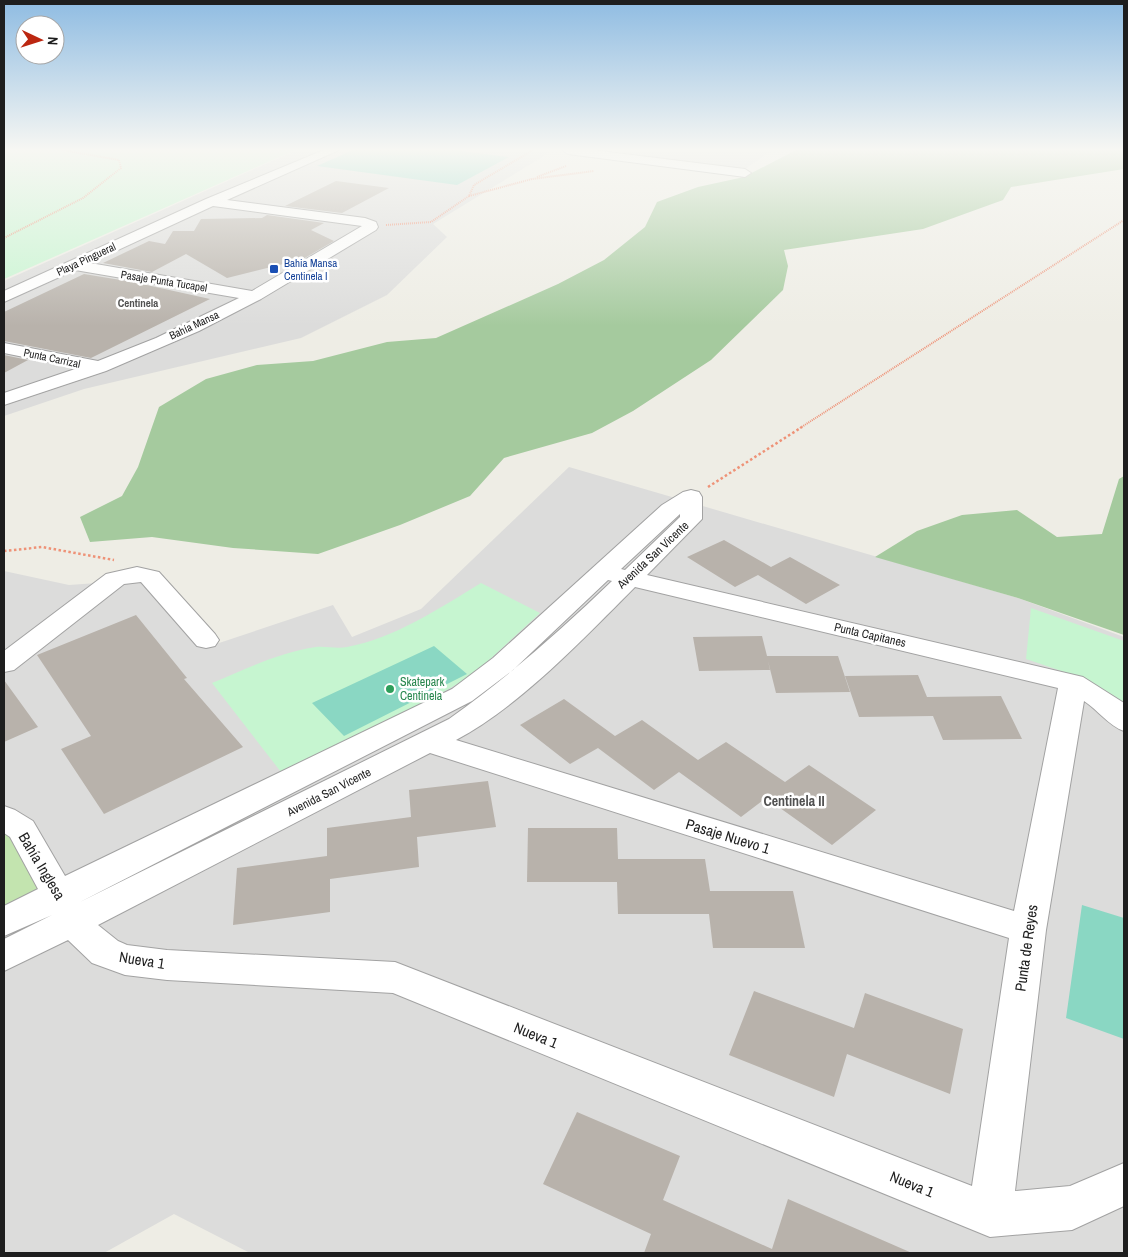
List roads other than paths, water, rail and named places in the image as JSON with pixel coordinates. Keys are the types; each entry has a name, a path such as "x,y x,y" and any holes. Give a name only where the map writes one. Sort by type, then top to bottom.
{"street":[{"name":"Playa Pingueral","path":"4,297 197,209"},
{"name":"Bahía Mansa","path":"4,400 99,368 255,296 371,227 371,225 365,222 262,209"},
{"name":"Pasaje Punta Tucapel","path":"73,266 255,296"},
{"name":"Punta Carrizal","path":"4,348 99,368"},
{"name":"Avenida San Vicente","path":"4,956 66,908 462,695 616,574 691,519 692,497"},
{"path":"4,664 115,579 123,576 144,574 150,577 206,640"},
{"name":"Avenida San Vicente","path":"4,922 66,908 429,742 459,726 493,703 545,659 616,574"},
{"name":"Punta Capitanes","path":"616,574 1073,684 1097,696 1117,710 1124,721"},
{"name":"Punta de Reyes","path":"990,1215 1028,930 1073,684"},
{"name":"Pasaje Nuevo 1","path":"429,742 1028,930"},
{"name":"Bahía Inglesa","path":"4,818 22,829 66,908"},
{"name":"Nueva 1","path":"66,908 91,941 105,952 125,960 167,965 394,978 990,1215"},
{"path":"990,1215 1072,1208 1124,1184"}],"place":[{"name":"Bahia Mansa Centinela I","path":"274,269"},
{"name":"Skatepark Centinela","path":"390,689"}],"district":[{"name":"Centinela","path":"138,303"},
{"name":"Centinela II","path":"794,801"}]}
